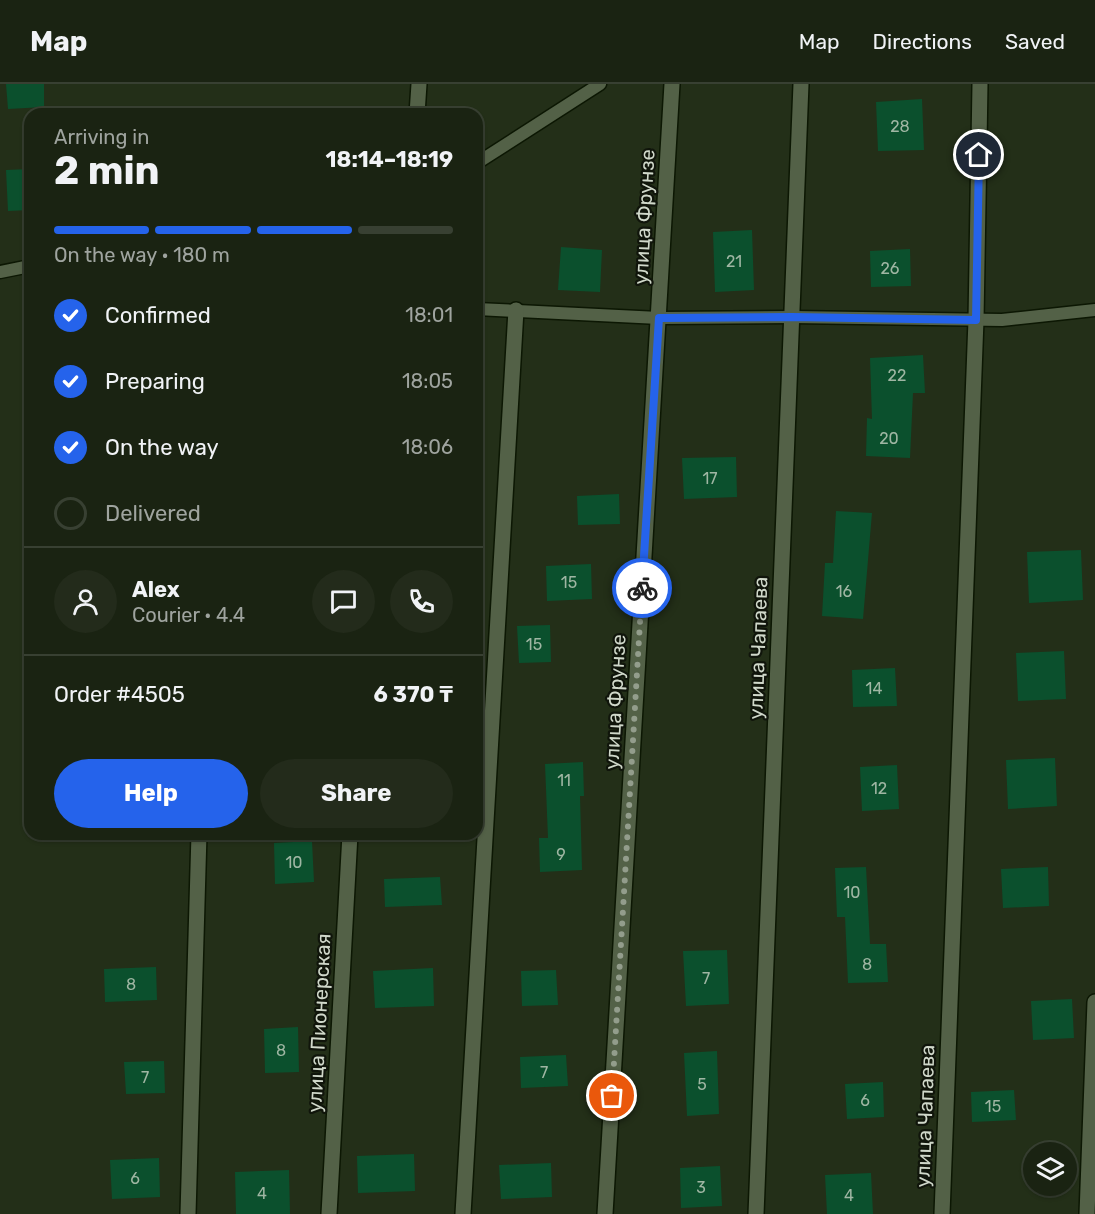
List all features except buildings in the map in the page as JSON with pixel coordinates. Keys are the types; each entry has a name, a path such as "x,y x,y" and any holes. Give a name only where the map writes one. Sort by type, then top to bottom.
{"street":[{"path":"418,108 420,84"},
{"name":"улица Фрунзе","path":"605,1214 672,84"},
{"name":"улица Чапаева","path":"756,1214 801,84"},
{"name":"улица Чапаева","path":"942,1214 976,320 980,84"},
{"path":"463,1214 516,310"},
{"path":"188,1214 199,840"},
{"name":"улица Пионерская","path":"329,1214 350,840"},
{"path":"1087,1214 1095,1002"}],"lane":[{"path":"483,159 600,84"},
{"path":"0,272 24,267"},
{"path":"483,309 659,318 792,317 976,320 1002,320 1095,310"}],"way so far":[{"path":"612,1096 642,588"}],"route":[{"path":"642,588 659,318 792,317 976,320 979,155"}]}
